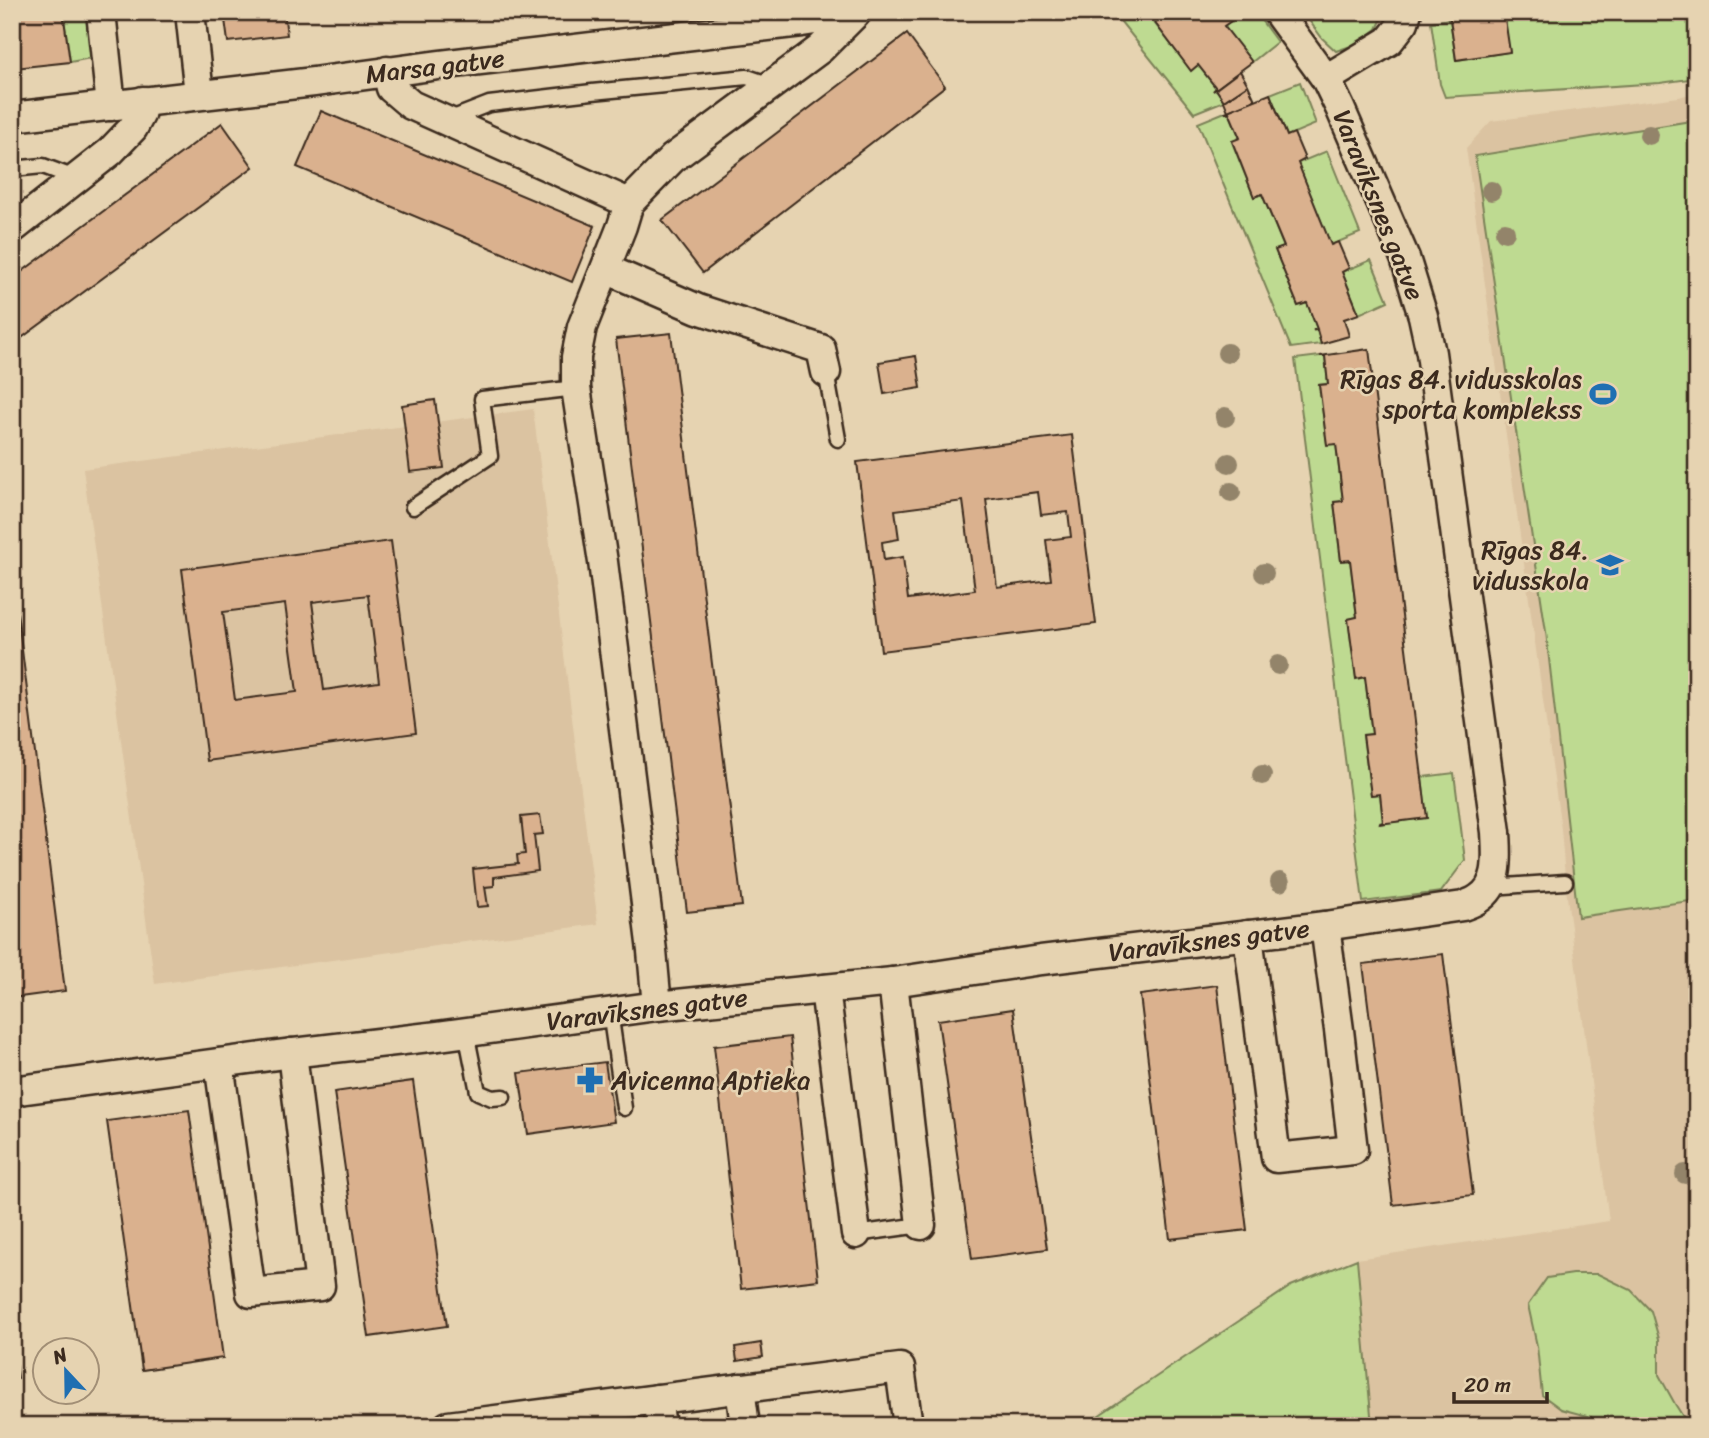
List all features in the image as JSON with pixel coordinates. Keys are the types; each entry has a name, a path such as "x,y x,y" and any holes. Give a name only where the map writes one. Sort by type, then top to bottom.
{"street":[{"path":"101,12 111,106"},
{"path":"190,12 199,94"},
{"name":"Varavīksnes gatve","path":"12,1091 657,1006 892,982 1041,960 1325,926 1463,906 1480,898 1491,887 1497,863 1496,832 1432,353 1405,258 1343,115 1326,79 1277,12"},
{"path":"1326,79 1389,41 1404,22 1407,12"},
{"path":"657,1006 603,562 576,388 576,357 582,327 629,203 673,159 820,49 856,13"},
{"name":"Marsa gatve","path":"12,117 314,82 856,13"},
{"path":"387,71 391,88 411,105 629,203"},
{"path":"12,229 110,152 133,128 144,101"},
{"path":"606,269 698,309 821,349 826,372"},
{"path":"1248,935 1276,1158 1353,1150 1325,926"},
{"path":"892,982 921,1225"},
{"path":"825,989 856,1234"},
{"path":"219,1063 251,1293 320,1286 292,1053"},
{"path":"448,1426 659,1412 740,1388 900,1368 908,1426"},
{"path":"740,1388 745,1426"}],"lane":[{"path":"447,121 489,104 592,92 747,77 772,86"},
{"path":"12,169 43,166 75,178"},
{"path":"826,372 838,439"},
{"path":"413,508 490,456 482,399 576,388"},
{"path":"1491,887 1565,882"},
{"path":"610,1012 624,1108"},
{"path":"466,1032 478,1092 492,1098 503,1097"},
{"path":"856,1234 921,1225"}],"shaded area":[{"name":"Rīgas 84. vidusskola","path":"1697,92 1697,1426 1372,1426 1357,1259 1609,1221 1566,889 1561,829 1466,148 1491,121 1679,97"},
{"path":"533,409 598,924 155,984 83,469"}],"green space":[{"path":"1113,12 1158,12 1162,18 1155,24 1191,70 1198,65 1216,88 1213,91 1216,89 1224,101 1194,113"},
{"path":"1242,12 1255,12 1277,42 1252,62 1224,26"},
{"path":"1303,12 1385,12 1377,29 1357,44 1336,51 1322,38"},
{"path":"1504,12 1697,12 1697,78 1660,83 1445,97 1440,84 1431,22 1450,19 1456,60 1509,52"},
{"path":"86,16 91,58 70,62 64,19"},
{"path":"1300,82 1316,124 1287,136 1270,94"},
{"path":"1229,112 1240,138 1232,142 1254,197 1262,194 1284,247 1276,250 1298,306 1307,303 1317,329 1313,331 1317,330 1321,344 1291,348 1198,123"},
{"name":"Rīgas 84. vidusskolas sporta komplekss","path":"1697,120 1697,900 1578,917 1546,632 1475,156"},
{"path":"1327,151 1360,233 1331,245 1298,163"},
{"path":"1371,260 1388,301 1359,314 1342,272"},
{"path":"1325,356 1328,384 1319,385 1327,444 1336,444 1343,501 1334,503 1341,561 1350,560 1357,617 1348,619 1356,678 1365,677 1372,734 1363,736 1371,795 1380,794 1383,822 1379,823 1427,818 1422,777 1454,773 1465,860 1441,892 1363,902 1295,359"},
{"path":"1357,1259 1372,1426 1083,1426 1291,1286"},
{"path":"1598,1274 1631,1290 1651,1311 1659,1339 1659,1375 1689,1426 1592,1426 1591,1417 1561,1409 1542,1395 1537,1346 1528,1305 1547,1278"}],"building":[{"path":"12,12 69,12 70,18 64,19 70,62 15,68"},
{"path":"224,12 284,12 287,35 228,42"},
{"path":"1158,12 1224,12 1231,21 1224,26 1252,62 1213,91 1216,88 1198,65 1191,71 1155,23 1162,18"},
{"path":"1449,12 1504,12 1510,52 1456,60"},
{"path":"907,34 945,86 703,273 662,220"},
{"path":"1240,71 1248,85 1224,101 1216,89"},
{"path":"1248,85 1255,100 1228,111 1224,101"},
{"path":"1270,94 1287,136 1294,133 1305,159 1298,163 1331,245 1338,242 1349,268 1342,272 1359,314 1344,319 1349,336 1321,344 1317,330 1313,330 1317,329 1307,303 1298,306 1275,250 1284,247 1262,194 1254,197 1232,141 1240,138 1229,112 1225,112"},
{"path":"321,111 595,226 572,282 297,167"},
{"path":"222,123 253,167 12,345 12,279"},
{"path":"671,333 742,906 687,912 616,339"},
{"path":"1369,349 1427,818 1379,824 1383,822 1380,794 1371,795 1363,735 1372,734 1365,677 1356,679 1348,619 1357,617 1350,560 1341,561 1334,502 1343,501 1336,444 1327,445 1319,385 1328,384 1325,356 1320,356"},
{"path":"916,356 921,388 884,394 879,362"},
{"path":"435,400 444,468 410,472 402,405"},
{"path":"1072,435 1096,624 881,651 857,462","holes":["1038,492 1041,515 1068,512 1071,537 1046,540 1051,580 997,587 986,499","963,501 975,590 908,599 903,557 884,560 882,542 899,539 895,510"]},
{"path":"391,541 416,733 207,761 182,569","holes":["368,595 379,682 324,690 312,602","285,604 297,692 235,700 223,612"]},
{"path":"12,571 65,991 12,998"},
{"path":"540,815 543,834 534,835 538,871 494,877 494,886 485,887 488,906 477,907 473,869 518,864 517,855 525,854 521,817"},
{"path":"1443,954 1473,1195 1393,1205 1363,964"},
{"path":"1217,985 1247,1230 1170,1239 1140,995"},
{"path":"1013,1009 1047,1249 972,1259 938,1020"},
{"path":"790,1037 818,1280 741,1289 714,1046"},
{"path":"605,1062 614,1122 528,1134 519,1073"},
{"path":"413,1081 447,1326 369,1337 334,1092"},
{"path":"189,1110 223,1358 142,1370 107,1121"},
{"path":"12,1334 18,1378 12,1379"},
{"path":"761,1343 763,1357 737,1361 735,1347"}],"place":[{"name":"Rīgas 84. vidusskolas sporta komplekss","path":"1603,394"},
{"name":"Rīgas 84. vidusskola","path":"1610,565"},
{"name":"Avicenna Aptieka","path":"590,1080"}]}
